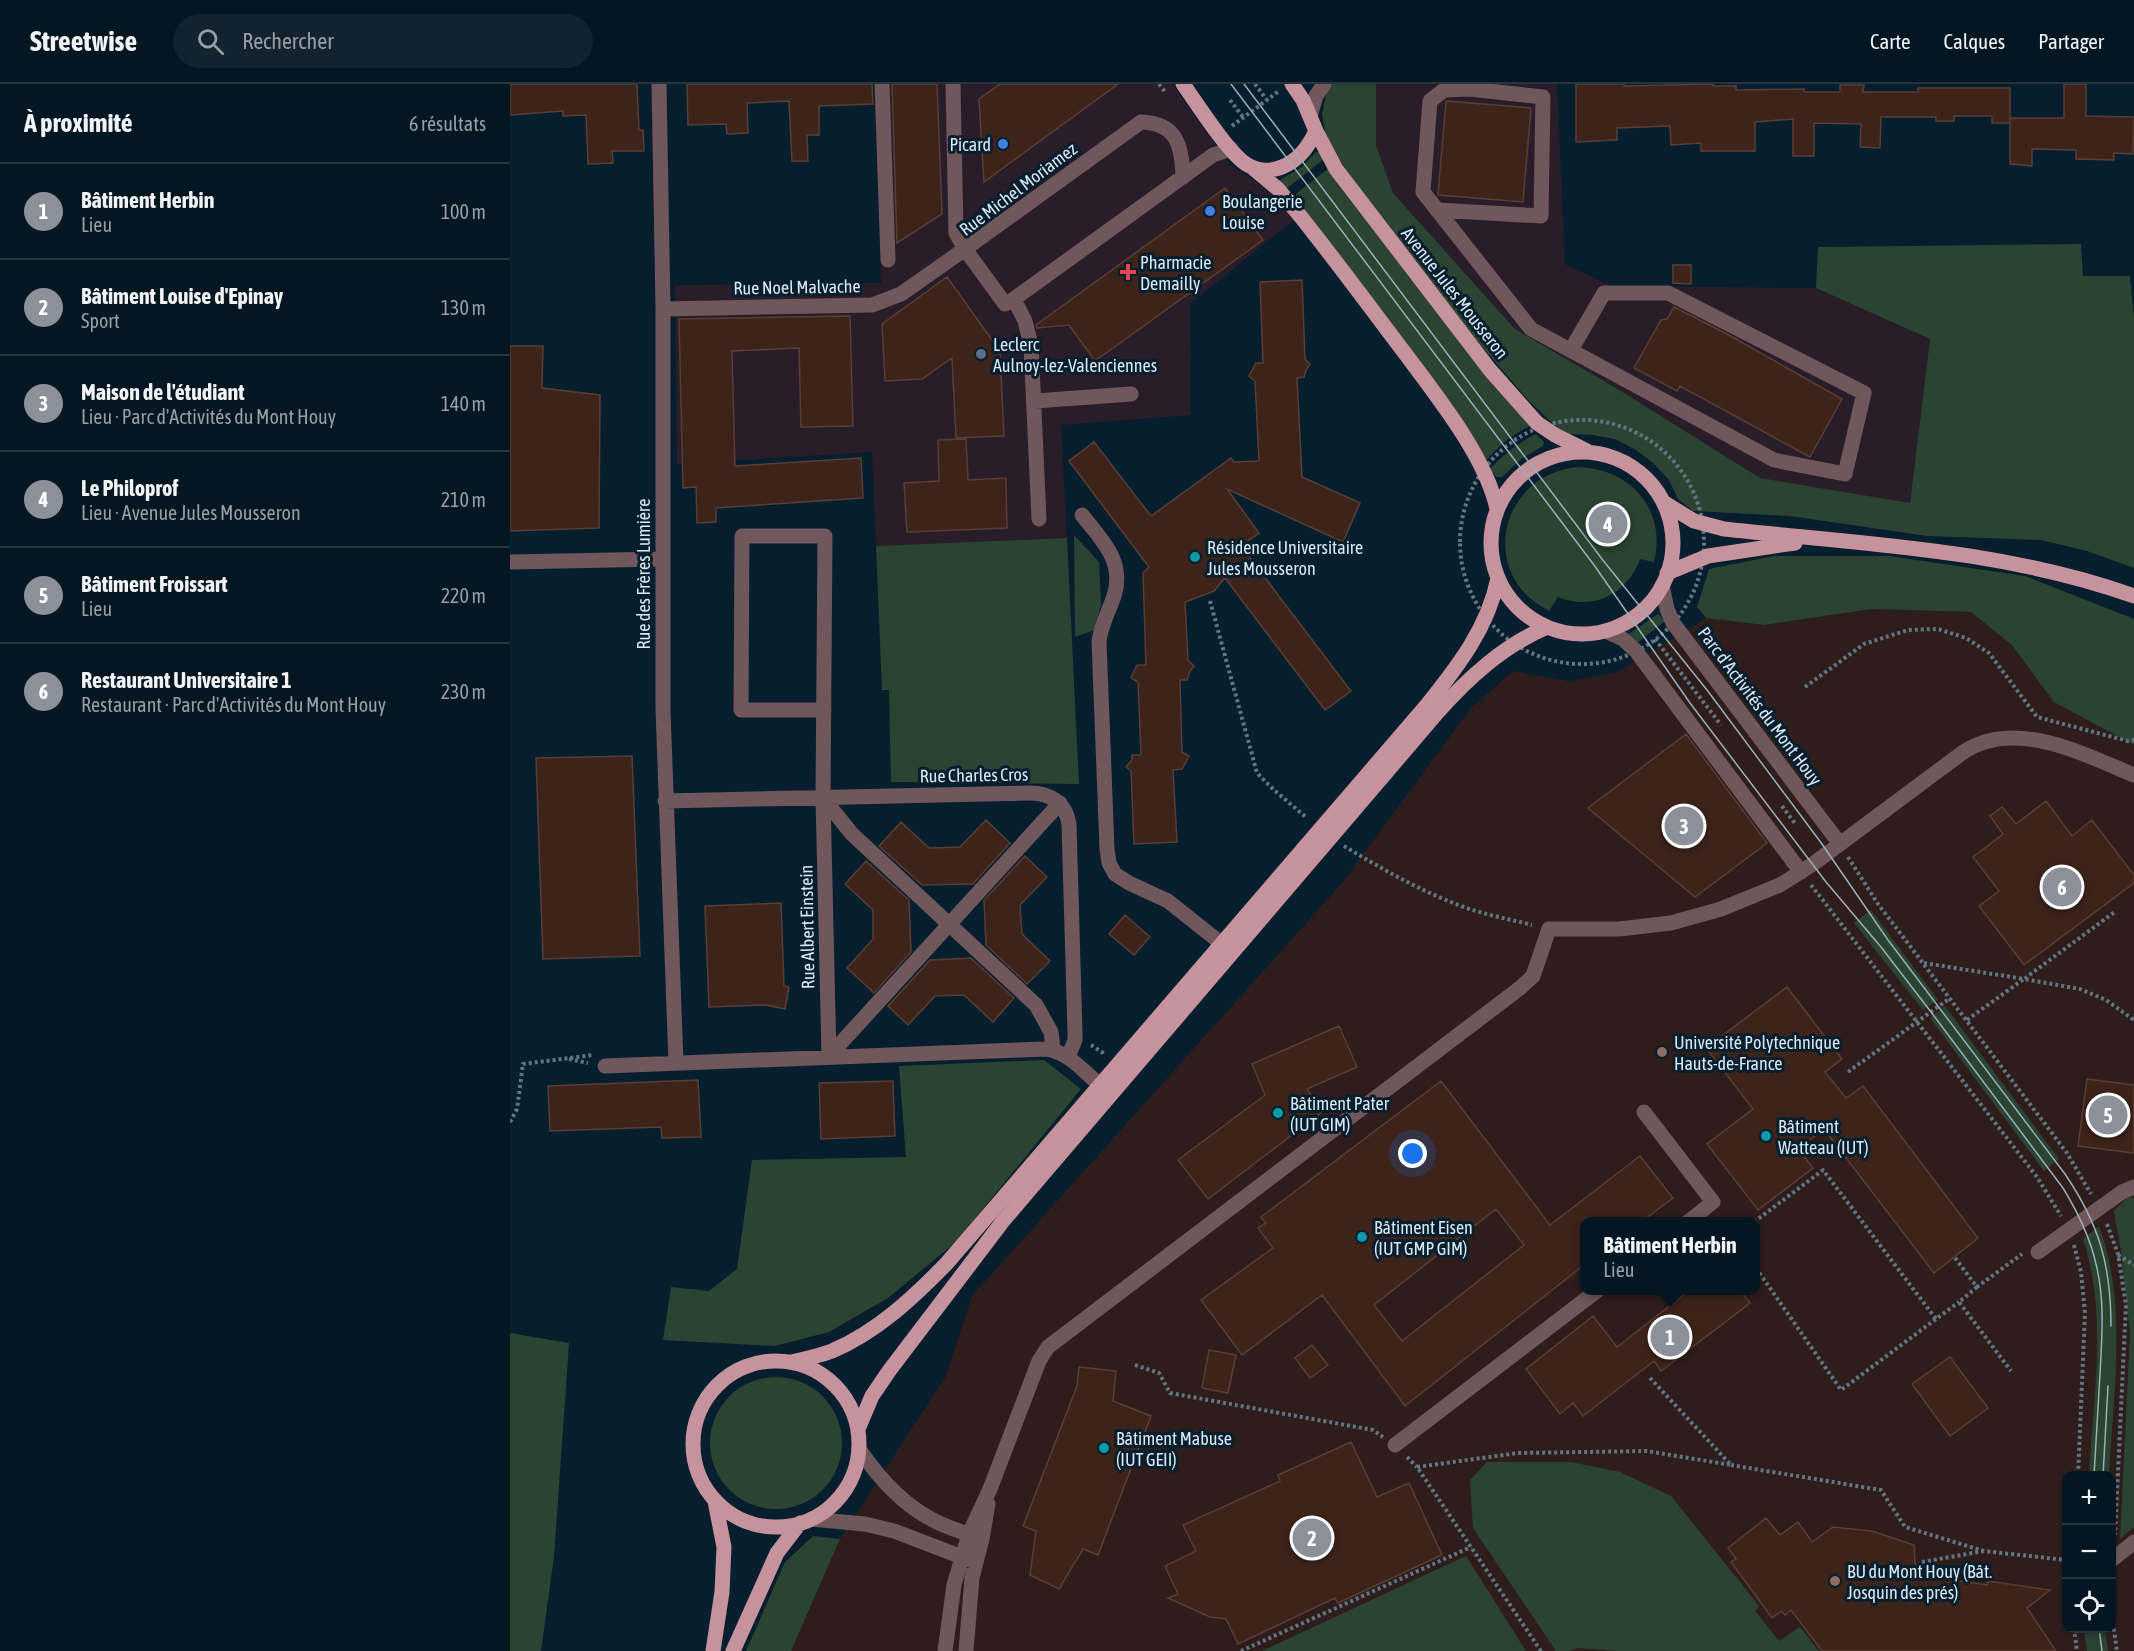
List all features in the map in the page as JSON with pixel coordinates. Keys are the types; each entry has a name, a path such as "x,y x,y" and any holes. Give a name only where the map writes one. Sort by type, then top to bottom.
{"main road":[{"path":"1183,84 1240,159 1278,189 1334,259 1438,398 1483,470 1493,490 1497,509"},
{"name":"Avenue Jules Mousseron","path":"1288,85 1310,116 1336,169 1500,383 1542,427 1589,453"},
{"path":"1253,168 1274,170 1290,163 1304,152 1316,131"},
{"path":"1589,453 1616,459 1647,480 1663,502 1672,537 1672,555 1665,579 1648,605 1623,624 1605,631 1575,634 1547,627 1531,619 1517,608 1506,594 1492,561 1492,526 1497,509 1511,486 1528,470 1541,462 1560,455 1589,453"},
{"path":"1663,502 1687,517 1724,529 1980,556 2051,570 2134,596"},
{"path":"1665,579 1704,557 1821,539"},
{"path":"806,1521 776,1527 751,1523 728,1512 716,1501 701,1479 693,1454 694,1428 703,1404 719,1383 740,1369 765,1362 791,1362 830,1352 857,1339 916,1294 947,1263 1427,705 1470,648 1487,618 1498,578"},
{"path":"858,1429 872,1396 900,1355 1003,1221 1445,704 1485,665 1515,643 1547,627"},
{"path":"733,1651 777,1553 806,1521 831,1505 847,1487 854,1472 859,1449 858,1429 850,1405 835,1385 815,1370 791,1362"},
{"path":"713,1651 722,1592 724,1547 716,1501"}],"street":[{"name":"Rue des Frères Lumière","path":"658,84 663,309 665,801 676,1063"},
{"path":"882,84 888,260"},
{"path":"953,84 956,233 965,249"},
{"path":"1310,116 1316,96 1324,84"},
{"path":"1437,210 1541,216 1543,97 1469,86 1444,90 1430,101 1423,192 1437,210 1531,329 1774,460 1845,474 1864,393 1668,294 1604,293 1571,350"},
{"name":"Rue Michel Moriamez","path":"1014,299 1005,304 965,249 1141,122 1154,123 1173,134 1182,153 1183,177"},
{"path":"1039,519 1035,401 1029,332 1014,299 1217,153 1231,149"},
{"name":"Rue Noel Malvache","path":"663,309 872,305 900,294 965,249"},
{"path":"1035,401 1131,394"},
{"path":"1082,515 1109,548 1116,566 1114,595 1099,640 1107,849 1111,870 1121,879 1168,900 1222,944"},
{"name":"Rue Albert Einstein","path":"824,710 741,710 742,536 825,536 824,710 823,798 830,1056"},
{"path":"510,562 663,559"},
{"name":"Parc d'Activités du Mont Houy","path":"1665,579 1667,609 1673,623 1840,844"},
{"path":"1605,631 1623,639 1636,651 1802,872"},
{"path":"945,1651 954,1585 968,1559 990,1489 1039,1361 1048,1347 1520,988 1533,976 1549,929 1619,929 1671,923 1735,904 1780,885 1802,872 1962,753 1973,746 1991,741 2022,738 2037,740 2090,757 2134,775"},
{"name":"Rue Charles Cros","path":"665,801 1037,793 1060,803"},
{"path":"823,798 852,834 1036,1005 1051,1032 1053,1050"},
{"path":"830,1056 1060,803 1065,809 1069,824 1075,1040 1068,1057"},
{"path":"605,1066 830,1056 1053,1050 1068,1057 1101,1086"},
{"path":"1644,1112 1713,1202 1693,1217"},
{"path":"2032,1252 2122,1192 2134,1187"},
{"path":"1395,1445 1591,1295"},
{"path":"859,1449 880,1477 919,1512 936,1522 975,1537"},
{"path":"806,1521 875,1526 906,1535 968,1559"},
{"path":"2116,1557 2134,1542"},
{"path":"966,1651 968,1559"}],"path":[{"path":"1159,84 1173,102"},
{"path":"1255,84 1267,100"},
{"path":"1227,130 1288,85"},
{"path":"1230,100 1243,117"},
{"path":"1569,420 1596,420 1622,426 1646,438 1667,454 1684,474 1696,498 1703,523 1704,557 1694,592 1685,608 1656,639 1636,651 1610,660 1583,664 1547,658 1515,643 1487,618 1472,594 1461,558 1462,521 1474,486 1483,470 1509,444 1542,427 1569,420"},
{"path":"1468,477 1474,486"},
{"path":"1805,687 1864,644 1908,630 1938,629 1966,638 1989,653 2037,717 2128,741 2134,740"},
{"path":"1656,639 1721,725"},
{"path":"1782,806 1796,825"},
{"path":"1802,872 2037,1177 2068,1230 2077,1252 2085,1299 2078,1471"},
{"path":"1967,1020 2116,911"},
{"path":"1924,963 2080,988 2106,1000 2134,1020"},
{"path":"1848,1072 1950,998"},
{"path":"566,1058 605,1066"},
{"path":"510,1122 517,1109 523,1064"},
{"path":"1759,1217 1822,1170 1936,1319"},
{"path":"1760,1275 1841,1390 1977,1287 2032,1252"},
{"path":"2118,1254 2134,1266"},
{"path":"1955,1258 1977,1287"},
{"path":"1959,1302 2011,1371"},
{"path":"1135,1365 1160,1373 1170,1393 1373,1430 1395,1445 1417,1467 1541,1651"},
{"path":"1650,1378 1731,1465"},
{"path":"1417,1467 1518,1453 1647,1451 1881,1490 1905,1527 1984,1551 2062,1559"},
{"path":"1241,1651 1471,1547"},
{"path":"1922,1562 1984,1551"},
{"path":"2075,1633 2077,1651"}],"shaded area":[{"path":"876,84 1172,84 1229,164 1265,188 1295,219 1190,304 1191,415 1061,425 1067,538 876,546 872,452 677,464 675,285 881,283"},
{"path":"1376,84 1557,84 1565,264 1611,286 1816,288 1930,339 1910,504 1760,478 1621,391 1515,329 1393,193 1376,145"},
{"name":"Université Polytechnique Hauts-de-France","path":"1871,609 1971,612 2012,644 2055,702 2134,745 2134,1651 791,1651 840,1539 946,1376 972,1296 1343,882 1470,709 1513,671 1568,681 1616,673 1706,618 1764,625"}],"green space":[{"path":"1332,84 1376,84 1376,145 1393,193 1515,329 1621,391 1760,478 1910,503 1930,339 1816,288 1818,247 2081,244 2083,276 2130,276 2134,319 2134,568 2087,551 2041,540 1927,536 1790,516 1693,511 1678,499 1669,480 1652,462 1636,450 1615,439 1570,434 1559,429 1529,401 1472,335 1353,182 1326,135 1322,114 1327,91"},
{"path":"1316,152 1319,152 1324,159 1286,189 1280,180 1302,167"},
{"path":"1330,167 1481,370 1530,426 1506,441 1486,461 1292,197"},
{"path":"1536,434 1544,442 1543,446 1521,459 1502,477 1496,477 1490,469 1512,449"},
{"path":"1577,467 1596,469 1613,475 1640,495 1655,525 1657,543 1654,562 1640,559 1627,582 1607,597 1584,602 1558,597 1549,611 1526,595 1512,574 1506,552 1507,528 1515,507 1530,488 1550,474"},
{"path":"1074,535 1099,562 1101,605 1094,630 1075,637"},
{"path":"1067,538 1079,784 891,782 889,690 882,690 876,546"},
{"path":"1774,556 1889,556 2025,576 2134,619 2134,745 2054,702 2012,645 1971,612 1871,609 1764,625 1706,618 1697,607 1709,569"},
{"path":"1658,614 1665,621 1636,644 1629,634"},
{"path":"1871,910 1938,1000 1923,1010 1854,923"},
{"path":"1945,1006 2059,1159 2044,1171 1930,1018"},
{"path":"1044,1060 1081,1089 956,1242 888,1298 829,1332 775,1346 663,1340 671,1287 709,1291 737,1269 752,1160 906,1157 899,1066"},
{"path":"2127,1198 2134,1198 2134,1527 2120,1539 2130,1333 2114,1211"},
{"path":"2099,1226 2108,1256 2113,1286 2116,1349 2109,1471 2089,1471 2097,1326 2091,1267 2083,1239"},
{"path":"510,1333 569,1343 554,1557 541,1651 510,1651"},
{"path":"776,1377 801,1382 823,1396 837,1418 842,1443 837,1468 823,1490 801,1504 776,1509 751,1504 729,1490 715,1468 710,1443 715,1418 729,1396 751,1382"},
{"path":"1487,1462 1571,1462 1620,1472 1671,1496 1759,1606 1755,1611 1779,1641 1800,1627 1819,1651 1617,1651 1578,1648 1556,1651 1473,1528 1470,1480"},
{"path":"813,1536 840,1539 791,1651 746,1651 785,1562"},
{"path":"1466,1556 1526,1651 1262,1651"},
{"path":"2085,1633 2106,1633 2108,1651 2087,1651"}],"building":[{"path":"510,84 637,84 639,130 643,130 644,151 612,151 613,163 588,164 586,115 563,116 563,111 510,115"},
{"path":"687,84 872,84 873,104 819,106 819,135 807,135 808,161 792,161 789,101 747,103 748,133 727,134 726,124 688,125"},
{"path":"892,84 937,84 942,214 897,243"},
{"path":"1000,84 1118,84 984,182 979,99"},
{"path":"1576,84 1624,84 1624,86 1713,84 1713,86 1736,86 1736,90 1804,89 1804,92 1840,92 1840,85 1864,85 1863,92 1918,92 1918,88 2010,88 2010,123 1992,123 1992,116 1954,116 1954,121 1936,121 1936,117 1881,117 1880,148 1860,147 1861,124 1814,123 1814,156 1793,156 1793,119 1755,122 1755,151 1701,151 1701,143 1671,145 1670,126 1617,128 1617,140 1576,142"},
{"path":"2064,84 2086,84 2086,116 2134,117 2133,154 2114,153 2114,160 2076,159 2076,150 2032,149 2032,166 2010,164 2010,118 2064,118"},
{"path":"1446,101 1531,108 1523,202 1438,195"},
{"path":"1225,188 1263,240 1095,361 1069,325 1037,328 1036,325"},
{"path":"1673,265 1691,265 1691,284 1673,283"},
{"path":"947,277 1000,351 1004,436 956,438 952,358 922,379 885,381 882,324"},
{"name":"Résidence Universitaire Jules Mousseron","path":"1302,280 1305,359 1310,364 1304,377 1297,378 1302,477 1360,503 1343,542 1227,489 1259,533 1241,546 1351,691 1325,710 1225,578 1214,591 1185,602 1188,660 1194,666 1187,680 1180,680 1182,752 1189,756 1182,769 1173,770 1177,842 1134,844 1131,771 1126,767 1132,760 1132,755 1141,755 1138,682 1131,678 1137,665 1146,665 1143,573 1149,567 1069,461 1094,442 1151,516 1231,458 1234,462 1259,461 1255,381 1249,376 1256,363 1263,363 1260,282"},
{"path":"1674,307 1842,399 1810,457 1680,386 1677,391 1634,368 1661,320 1667,319"},
{"path":"850,316 853,426 801,427 799,348 732,351 735,466 861,458 863,498 716,508 716,522 697,523 696,487 683,488 679,319"},
{"path":"510,346 543,346 542,388 600,395 599,528 510,531"},
{"path":"966,439 968,480 1006,478 1007,528 907,532 904,483 939,481 938,440"},
{"path":"1686,734 1767,843 1695,897 1588,808"},
{"path":"632,756 640,956 543,959 536,758"},
{"path":"2046,801 2072,836 2092,820 2134,875 2134,883 2024,965 1979,906 1999,891 1973,857 2003,834 1990,816 2002,807 2016,824"},
{"path":"986,820 1010,843 973,884 922,885 879,846 901,822 929,848 960,847"},
{"path":"1025,856 1047,877 1020,905 1022,934 1050,961 1027,984 986,945 984,900"},
{"path":"866,861 909,900 911,952 874,993 847,968 873,939 873,910 845,884"},
{"path":"781,903 784,986 789,987 785,1009 766,1005 709,1007 705,906"},
{"path":"1125,915 1150,937 1134,955 1109,934"},
{"path":"971,958 1014,998 993,1022 964,995 935,996 908,1025 888,1006 930,960"},
{"name":"Bâtiment Watteau (IUT)","path":"1787,987 1842,1059 1825,1072 1846,1098 1863,1086 1978,1238 1934,1273 1824,1129 1798,1149 1813,1168 1758,1210 1707,1144 1753,1109 1706,1048"},
{"name":"Bâtiment Pater (IUT GIM)","path":"1339,1026 1357,1067 1307,1089 1322,1112 1208,1199 1178,1160 1265,1095 1252,1064"},
{"path":"2087,1079 2134,1085 2134,1153 2078,1146"},
{"path":"698,1080 701,1137 662,1138 661,1127 550,1131 548,1086"},
{"path":"893,1081 895,1136 821,1139 819,1083"},
{"name":"Bâtiment Eisen (IUT GMP GIM)","path":"1441,1081 1550,1225 1640,1156 1673,1198 1647,1217 1580,1217 1580,1268 1405,1406 1322,1295 1242,1355 1201,1300 1273,1248 1258,1228 1266,1223 1261,1217","holes":["1496,1209 1524,1245 1402,1341 1374,1305"]},
{"path":"1684,1295 1744,1295 1750,1303 1661,1371 1654,1361 1583,1416 1573,1403 1560,1414 1526,1369 1593,1316 1617,1347"},
{"path":"1312,1345 1328,1365 1310,1378 1295,1358"},
{"path":"1209,1350 1236,1355 1228,1393 1202,1388"},
{"path":"1950,1357 1988,1408 1950,1436 1912,1384"},
{"name":"Bâtiment Mabuse (IUT GEII)","path":"1079,1367 1116,1371 1113,1401 1151,1416 1098,1555 1083,1549 1059,1589 1030,1575 1036,1531 1023,1526 1077,1386"},
{"path":"1351,1442 1377,1497 1409,1483 1442,1555 1338,1603 1335,1598 1238,1644 1226,1619 1210,1617 1168,1598 1178,1594 1165,1566 1196,1551 1183,1525 1280,1481 1278,1475"},
{"name":"BU du Mont Houy (Bât. Josquin des prés)","path":"1766,1518 1780,1535 1798,1522 1812,1542 1833,1527 1872,1531 1914,1545 1915,1563 1928,1581 1934,1577 1987,1585 1988,1581 2050,1590 2027,1608 2056,1651 1822,1651 1791,1610 1785,1615 1781,1611 1772,1618 1731,1562 1736,1559 1728,1548"}],"tram line":[{"path":"1231,84 1594,565 1690,703 1826,882 1881,947 1931,1012 2063,1188 2087,1234 2101,1291 2102,1332 2094,1471"},
{"path":"1244,84 1602,559 1707,690 1822,844 1888,940 2065,1174 2087,1210 2101,1246 2109,1284 2111,1326"},
{"path":"2103,1471 2108,1386"},
{"path":"2100,1633 2102,1651"}],"place":[{"name":"Picard","path":"1003,144"},
{"name":"Boulangerie Louise","path":"1210,211"},
{"name":"Pharmacie Demailly","path":"1128,272"},
{"name":"Leclerc Aulnoy-lez-Valenciennes","path":"981,354"},
{"name":"Le Philoprof","path":"1608,524"},
{"name":"Résidence Universitaire Jules Mousseron","path":"1195,557"},
{"name":"Maison de l'étudiant","path":"1684,826"},
{"name":"Restaurant Universitaire 1","path":"2062,887"},
{"name":"Université Polytechnique Hauts-de-France","path":"1662,1052"},
{"name":"Bâtiment Pater (IUT GIM)","path":"1278,1113"},
{"name":"Bâtiment Froissart","path":"2108,1115"},
{"name":"Bâtiment Watteau (IUT)","path":"1766,1136"},
{"name":"Bâtiment Eisen (IUT GMP GIM)","path":"1362,1237"},
{"name":"Bâtiment Herbin","path":"1670,1337"},
{"name":"Bâtiment Mabuse (IUT GEII)","path":"1104,1448"},
{"name":"Bâtiment Louise d'Epinay","path":"1312,1538"},
{"name":"BU du Mont Houy (Bât. Josquin des prés)","path":"1835,1581"}]}
